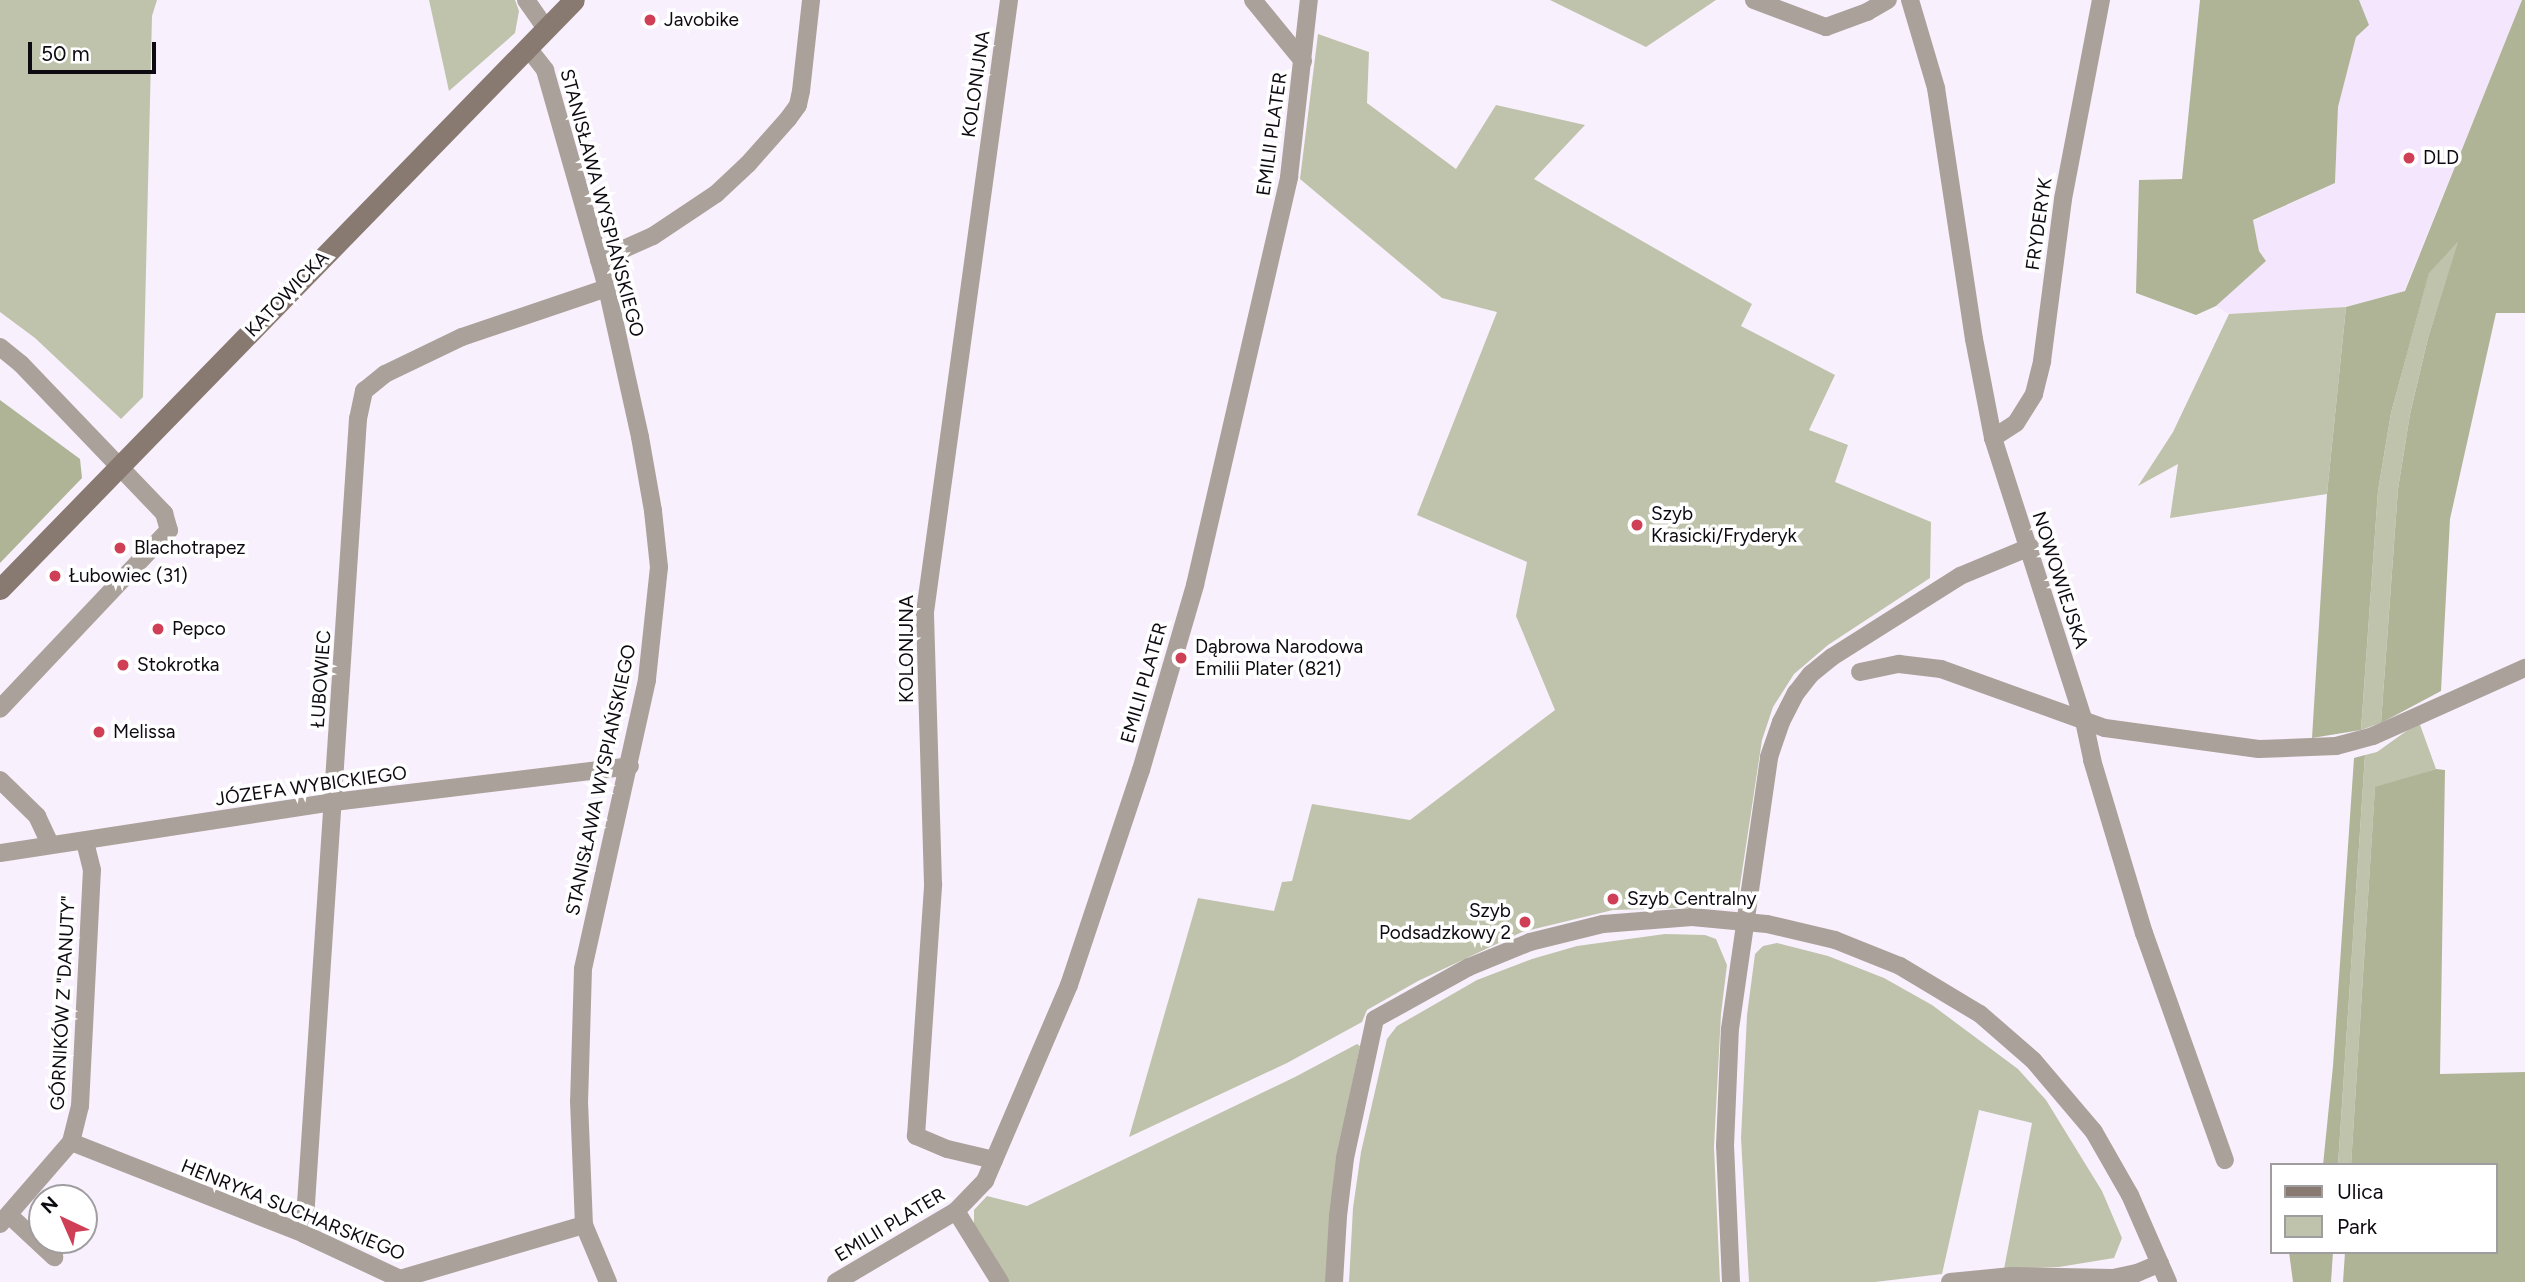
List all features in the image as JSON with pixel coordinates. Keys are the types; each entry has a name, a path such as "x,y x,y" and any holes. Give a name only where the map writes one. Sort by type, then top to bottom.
{"street":[{"path":"526,0 546,30"},
{"name":"KATOWICKA","path":"0,589 574,0"},
{"path":"599,260 653,236 716,194 748,164 788,119 798,105 801,91 811,0"},
{"name":"KOLONIJNA","path":"994,1160 958,1153 916,1136 933,884 925,612 1009,0"},
{"path":"1253,0 1303,61"},
{"name":"EMILII PLATER","path":"836,1282 956,1211 985,1181 1078,961 1137,782 1195,585 1289,177 1309,0"},
{"path":"1754,0 1826,27 1867,12 1888,0"},
{"name":"NOWOWIEJSKA","path":"1910,0 1936,88 1974,339 1993,438 2084,721 2092,761 2144,933 2225,1160"},
{"name":"FRYDERYK","path":"1993,438 2016,423 2034,394 2042,361 2065,186 2101,0"},
{"name":"STANISŁAWA WYSPIAŃSKIEGO","path":"528,48 545,70 607,288 642,450 659,567 647,680 583,969 579,1101 584,1226 608,1282"},
{"name":"ŁUBOWIEC","path":"304,1234 358,419 365,391 385,374 462,337 607,288"},
{"path":"0,347 121,466 164,513 169,530 0,709"},
{"path":"1731,1282 1726,1182 1726,1099 1731,1017 1769,757 1781,722 1796,693 1811,674 1832,657 1960,576 2030,547"},
{"path":"1860,672 1899,664 1941,669 2105,729 2239,748 2336,746 2373,736 2525,668"},
{"name":"JÓZEFA WYBICKIEGO","path":"0,853 334,802 630,766"},
{"path":"0,780 37,816 50,844"},
{"name":"GÓRNIKÓW Z \"DANUTY\"","path":"5,1220 71,1142 80,1106 92,883 92,870 85,841"},
{"path":"1335,1282 1338,1216 1345,1158 1375,1019 1469,967 1551,935 1603,923 1660,917 1744,920 1812,933 1879,956 1942,988 1998,1028 2041,1068 2094,1132 2130,1195 2168,1282"},
{"name":"HENRYKA SUCHARSKIEGO","path":"71,1142 304,1234 400,1279 584,1226"},
{"path":"956,1211 1000,1282"},
{"path":"5,1220 54,1257"},
{"path":"1950,1282 2012,1276 2113,1278 2137,1273 2160,1263"}],"shaded area":[{"path":"2359,0 2522,0 2404,291 2346,307 2229,314 2216,306 2266,261 2259,251 2253,221 2335,183 2338,107 2356,37 2369,25"}],"green space":[{"path":"0,0 157,0 152,16 143,397 121,419 35,338 0,312"},
{"path":"429,0 515,0 519,11 515,33 449,91"},
{"path":"1550,0 1716,0 1646,47"},
{"path":"2200,0 2359,0 2369,25 2356,37 2338,107 2335,183 2253,220 2259,251 2266,261 2216,306 2196,315 2136,293 2139,180 2182,179"},
{"path":"2522,0 2525,0 2525,313 2496,313 2450,519 2441,691 2381,723 2398,489 2410,414 2428,338 2458,242 2429,273 2391,413 2378,491 2361,730 2312,738 2327,494 2346,307 2405,291"},
{"path":"1318,34 1369,52 1367,103 1456,169 1496,105 1585,125 1534,179 1752,304 1741,326 1835,375 1809,430 1848,445 1835,482 1931,522 1930,578 1828,645 1794,674 1773,707 1762,740 1739,892 1730,902 1716,907 1613,910 1522,932 1418,981 1367,1010 1362,1022 1287,1063 1129,1137 1198,898 1274,911 1282,882 1292,881 1312,804 1410,820 1555,710 1516,616 1527,562 1417,515 1497,312 1442,298 1300,179"},
{"path":"2459,241 2428,338 2410,414 2398,489 2381,723 2361,730 2378,491 2391,413 2429,272"},
{"path":"2346,307 2327,494 2170,518 2178,464 2138,486 2173,432 2229,314"},
{"path":"0,400 80,459 82,478 0,563"},
{"path":"2419,722 2436,769 2375,788 2351,1163 2338,1163 2365,755 2377,752"},
{"path":"2365,755 2338,1163 2323,1163 2333,1066 2354,758"},
{"path":"2436,769 2445,770 2440,1074 2525,1072 2525,1282 2343,1282 2345,1254 2497,1254 2497,1163 2351,1163 2375,787"},
{"path":"1665,934 1705,935 1716,939 1727,965 1721,1014 1714,1147 1720,1282 1349,1282 1353,1208 1361,1152 1387,1039 1397,1026 1477,980 1532,959 1577,946"},
{"path":"1777,943 1828,956 1884,978 1932,1005 2018,1069 2046,1100 2102,1191 2122,1238 2114,1258 2059,1267 2004,1269 2032,1123 1979,1110 1942,1274 1875,1282 1749,1282 1741,1138 1747,1015 1755,954 1763,946"},
{"path":"1357,1044 1360,1046 1335,1168 1326,1282 1008,1282 974,1227 974,1210 987,1196 1027,1206 1295,1077"},
{"path":"2289,1254 2333,1254 2331,1282 2293,1282"}],"place":[{"name":"Javobike","path":"650,20"},
{"name":"DLD","path":"2409,158"},
{"name":"Szyb Krasicki/Fryderyk","path":"1637,525"},
{"name":"Blachotrapez","path":"120,548"},
{"name":"Łubowiec (31)","path":"55,576"},
{"name":"Pepco","path":"158,629"},
{"name":"Dąbrowa Narodowa Emilii Plater (821)","path":"1181,658"},
{"name":"Stokrotka","path":"123,665"},
{"name":"Melissa","path":"99,732"},
{"name":"Szyb Centralny","path":"1613,899"},
{"name":"Szyb Podsadzkowy 2","path":"1525,922"}]}
